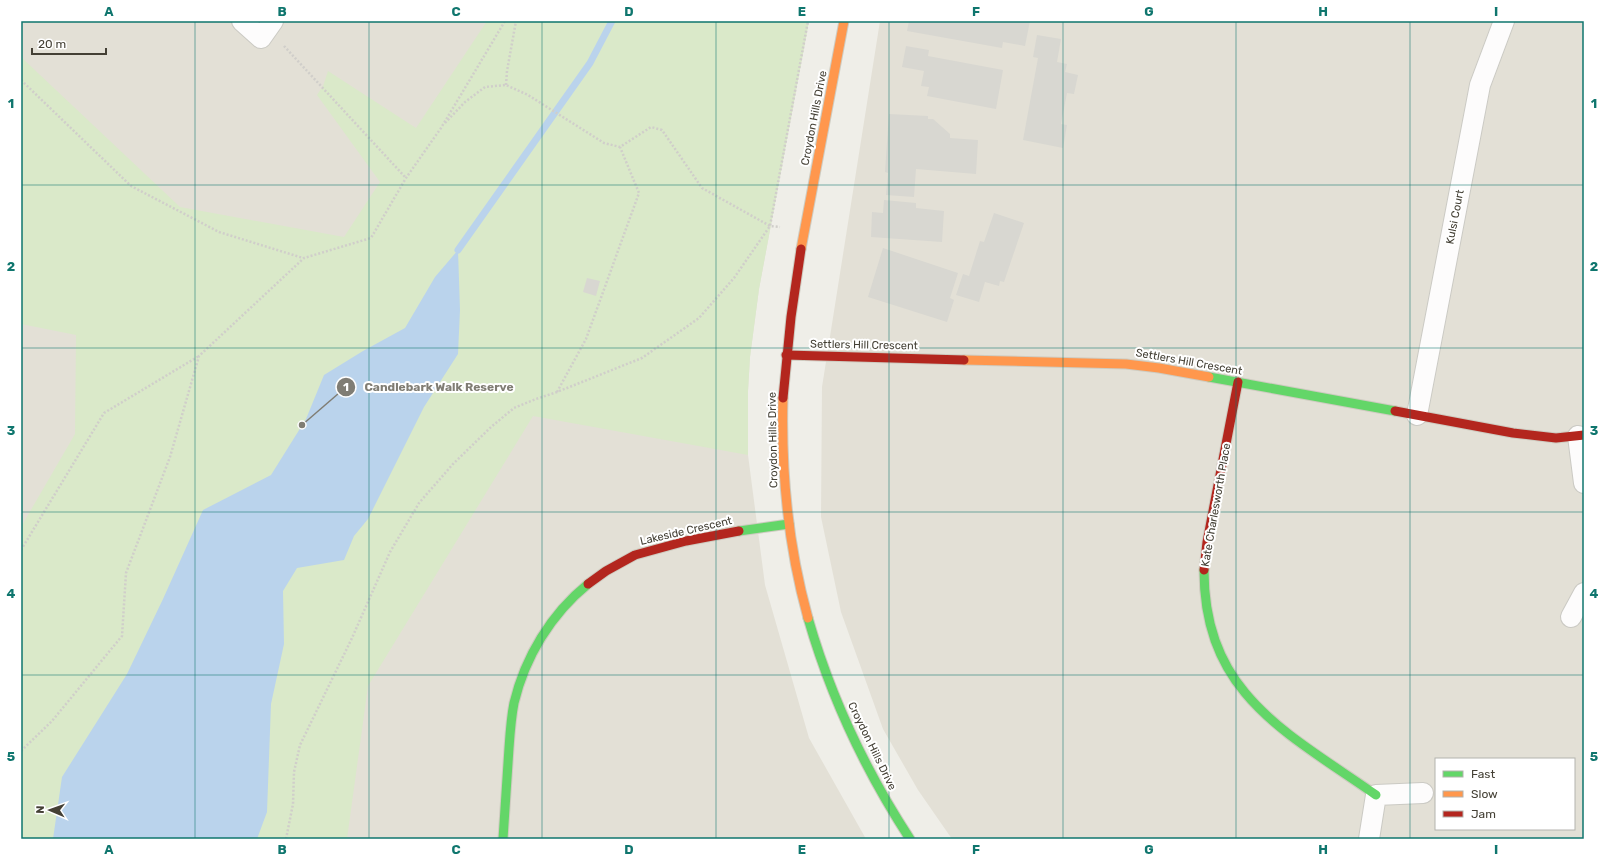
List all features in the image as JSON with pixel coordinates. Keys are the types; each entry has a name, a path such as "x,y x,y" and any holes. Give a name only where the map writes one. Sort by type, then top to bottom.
{"street":[{"path":"242,21 261,38 270,24"},
{"name":"Croydon Hills Drive","path":"844,21 793,293 782,397 782,440 789,524 802,595 826,675 844,720 865,763 888,805 910,839"},
{"name":"Kulsi Court","path":"1417,415 1480,85 1504,21"},
{"name":"Settlers Hill Crescent","path":"786,355 1126,364 1159,368 1534,436 1556,438 1581,436"},
{"name":"Kate Charlesworth Place","path":"1238,382 1204,569 1205,606 1211,631 1220,654 1232,677 1260,711 1275,724 1376,794"},
{"path":"1581,436 1584,483"},
{"name":"Lakeside Crescent","path":"503,839 511,724 514,703 525,669 538,643 549,625 566,605 584,587 605,571 627,558 665,546 704,537 789,524"},
{"path":"1571,617 1584,593"},
{"path":"1369,838 1376,794 1423,793"}],"path":[{"path":"21,550 104,413 199,356 304,258 371,238 406,178 441,128 505,21"},
{"path":"506,85 516,21"},
{"path":"286,839 292,804 294,772 300,744 352,638 390,552 419,503 452,464 490,428 514,408 642,358 700,318 734,278 770,226 808,21"},
{"path":"270,24 406,178"},
{"path":"21,80 131,186 219,232 304,258"},
{"path":"441,128 465,102 485,87 506,85 528,95 604,143 620,147 651,127 662,130 702,188 770,226 804,231"},
{"path":"557,392 586,339 639,193 620,147"},
{"path":"21,751 52,721 122,636 126,573 170,457 199,356"}],"shaded area":[{"path":"21,21 809,21 759,289 750,357 748,391 748,455 765,585 809,738 866,839 21,839"},
{"path":"880,21 1584,21 1584,839 952,839 918,790 883,729 841,612 821,517 822,387"}],"green space":[{"path":"487,21 809,21 759,289 750,357 748,391 748,455 533,416 368,686 347,839 21,839 21,527 75,434 76,335 21,324 21,57 180,207 344,237 380,182 317,95 323,86 328,71 416,128"}],"water":[{"path":"458,250 460,310 458,354 424,407 368,519 354,536 344,560 297,568 283,591 284,644 271,704 267,812 257,839 53,839 62,777 127,674 203,510 271,475 306,419 324,375 405,328 435,277"}],"building":[{"path":"909,21 1030,21 1025,46 1003,42 1002,48 907,31"},
{"path":"1037,35 1061,39 1057,62 1067,64 1065,72 1078,75 1074,94 1067,93 1061,124 1067,125 1063,148 1023,140 1038,58 1033,57"},
{"path":"906,46 929,50 928,56 1003,70 996,109 927,96 929,87 921,86 924,71 902,67"},
{"path":"889,114 928,116 928,119 933,119 950,134 950,138 978,140 976,174 916,169 914,197 886,195 888,173 885,172"},
{"path":"884,200 916,203 916,208 944,211 942,242 871,237 872,212 883,213"},
{"path":"994,213 1024,223 1004,282 1000,281 999,286 985,282 979,302 956,295 963,274 969,276 980,241 984,242"},
{"path":"883,248 958,273 950,298 954,300 947,322 868,297"},
{"path":"587,278 600,281 596,296 583,292"}],"waterway":[{"path":"458,250 590,63 612,21"}],"traffic: fast":[{"path":"1209,377 1395,411"},
{"path":"739,531 789,524"},
{"path":"1204,570 1208,613 1218,649 1235,679 1256,705 1282,729 1311,751 1376,795"},
{"path":"503,839 511,726 514,703 519,686 532,653 551,623 562,609 588,584"},
{"path":"808,618 827,677 851,733 878,787 910,839"}],"traffic: slow":[{"path":"801,249 844,21"},
{"path":"964,360 1126,364 1209,377"},
{"path":"783,398 783,454 787,509 795,564 808,618"}],"traffic: jam":[{"path":"783,398 791,317 801,249"},
{"path":"786,355 964,360"},
{"path":"1204,570 1207,542 1238,382"},
{"path":"1395,411 1513,433 1556,438 1584,435"},
{"path":"588,584 606,571 635,555 686,541 739,531"}],"place":[{"name":"Candlebark Walk Reserve","path":"302,425"}]}
